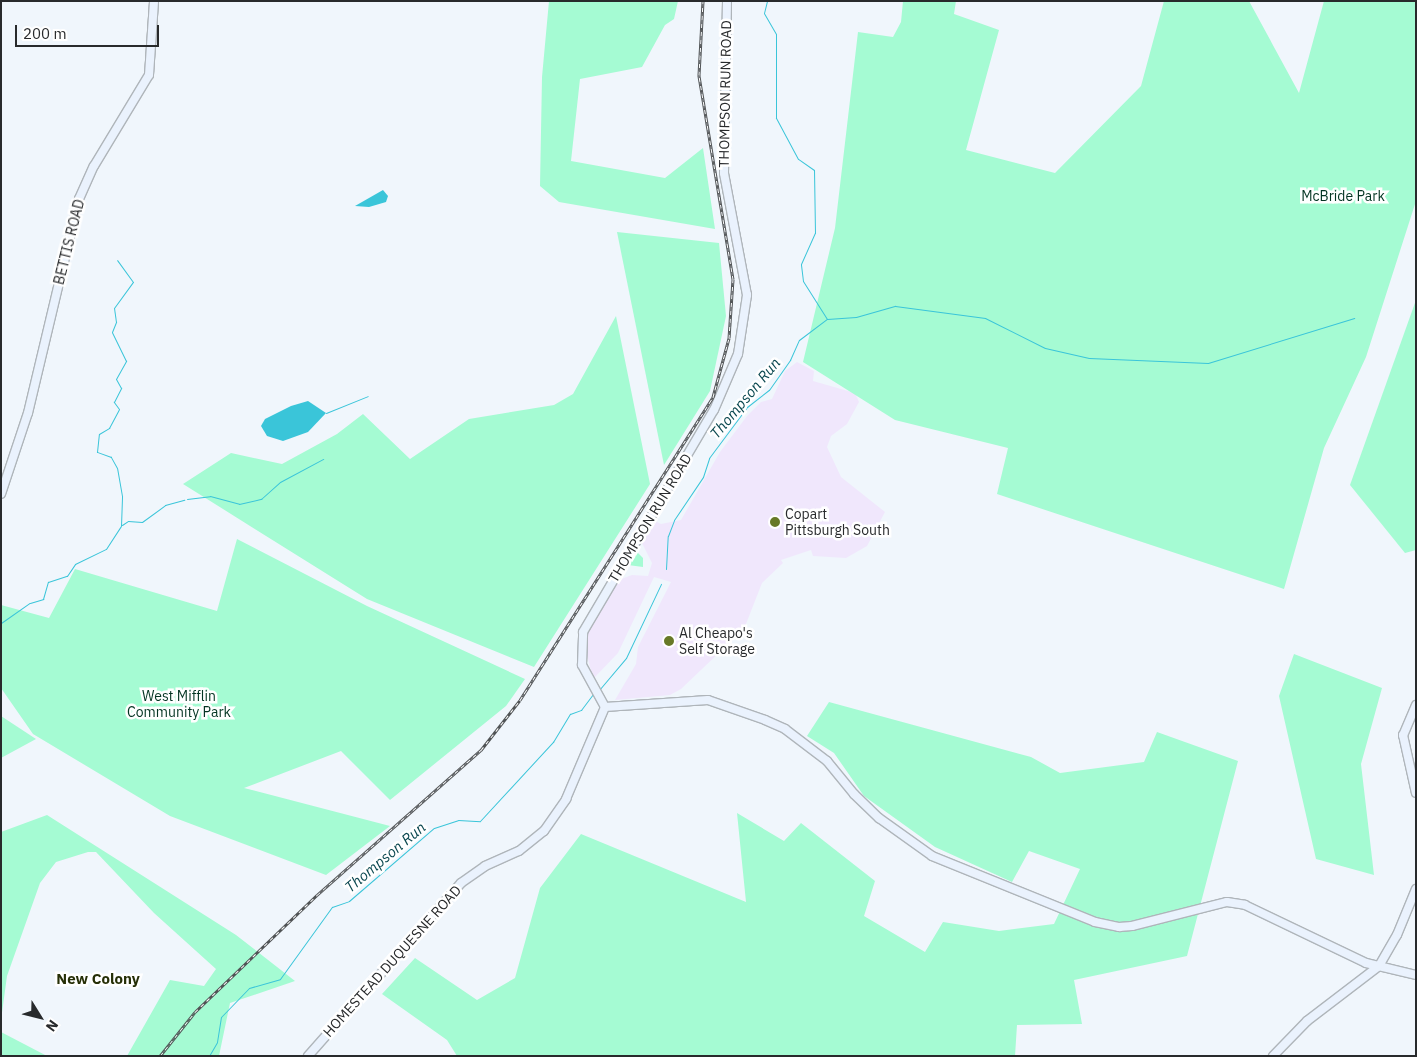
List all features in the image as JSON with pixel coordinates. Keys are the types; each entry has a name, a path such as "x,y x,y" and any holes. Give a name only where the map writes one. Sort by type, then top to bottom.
{"street":[{"name":"BETTIS ROAD","path":"1,494 28,414 79,199 94,166 149,75 154,1"},
{"name":"THOMPSON RUN ROAD","path":"605,707 582,665 583,632 714,410 738,354 747,295 724,173 726,1"},
{"path":"605,707 708,700 765,720 785,729 827,761 854,794 879,818 932,856 1095,922 1119,927 1132,926 1227,902 1245,906 1379,966 1416,975"},
{"path":"1416,705 1403,735 1416,793"},
{"name":"HOMESTEAD DUQUESNE ROAD","path":"308,1056 461,884 485,866 519,851 544,832 566,799 605,707"},
{"path":"1273,1056 1306,1021 1379,966 1397,935 1416,889"}],"shaded area":[{"name":"Copart Pittsburgh South","path":"797,362 814,371 813,381 855,393 859,402 847,424 831,436 827,447 841,477 885,512 867,546 846,558 813,556 811,550 781,560 783,563 762,583 744,629 681,689 670,695 615,700 636,664 638,647 671,582 654,577 618,653 593,679 585,647 589,628 616,581 632,575 648,576 652,563 641,541 653,520 661,524 681,520 720,452 747,416 761,402 772,399 785,371"}],"green space":[{"path":"549,1 678,1 674,19 665,25 642,67 580,79 571,161 665,178 703,148 715,229 559,202 540,186 542,77"},
{"name":"McBride Park","path":"903,1 956,1 954,14 999,30 966,150 1055,173 1141,86 1164,1 1249,1 1299,93 1324,1 1416,1 1416,201 1366,357 1324,448 1284,589 997,494 1008,448 895,420 803,362 835,228 858,32 893,37 901,22"},
{"path":"617,232 719,243 726,316 710,391 664,465"},
{"path":"1416,300 1416,550 1405,553 1350,485"},
{"path":"616,316 650,484 534,667 367,599 183,484 231,453 282,464 337,434 363,414 410,459 469,419 554,405 573,394"},
{"name":"West Mifflin Community Park","path":"237,539 367,606 525,679 506,706 390,800 341,751 244,788 390,826 326,875 170,816 33,734 1,688 1,605 49,618 75,569 217,611"},
{"path":"634,549 643,558 643,567 628,565"},
{"path":"1294,654 1382,688 1361,764 1374,875 1316,859 1279,696"},
{"path":"829,702 1031,757 1060,773 1144,762 1157,732 1238,761 1187,956 1074,980 1082,1024 1017,1025 1015,1056 457,1056 447,1040 382,994 415,958 477,1000 515,978 540,888 581,834 746,902 737,813 784,841 801,823 875,881 864,916 925,952 943,922 999,931 1054,924 1080,869 1029,851 1012,882 935,847 864,796 834,753 807,736"},
{"path":"1,716 36,739 1,758"},
{"path":"47,815 236,935 295,981 230,1003 219,1056 127,1056 170,980 204,986 216,969 154,913 96,852 88,852 56,862 40,883 7,976 1,1020 1,832"},
{"path":"1,1032 47,1056 1,1056"}],"water":[{"path":"383,190 388,196 386,202 369,207 355,206"},
{"path":"308,401 326,413 308,432 283,441 267,436 261,426 265,419 291,406"}],"waterway":[{"name":"Thompson Run","path":"666,569 668,536 674,520 703,477 709,458 747,407 769,390 790,360 799,340 827,319 803,281 801,264 815,233 814,170 798,159 776,118 776,34 764,13 767,1"},
{"path":"1,623 30,603 43,599 48,582 67,576 75,564 106,549 121,526 122,496 117,468 111,457 97,452 99,434 109,428 119,409 114,402 121,388 116,379 126,361 112,332 116,322 114,308 133,282 117,260"},
{"path":"827,319 856,317 895,306 985,318 1045,348 1089,358 1208,363 1354,318"},
{"path":"326,413 368,396"},
{"path":"187,499 210,496 239,504 261,499 280,482 323,459"},
{"path":"122,525 128,521 142,522 165,505 184,500"},
{"name":"Thompson Run","path":"599,690 626,658 661,584"},
{"name":"Thompson Run","path":"209,1056 217,1042 221,1017 249,988 280,979 332,907 349,901 434,828 458,820 480,821 553,742 570,714 581,710 593,694"}],"railway":[{"path":"160,1056 195,1012 317,895 481,750 520,700 713,397 729,338 733,279 699,75 703,1"}],"place":[{"name":"Copart Pittsburgh South","path":"775,522"},
{"name":"Al Cheapo's Self Storage","path":"669,641"}],"district":[{"name":"New Colony","path":"98,979"}]}
